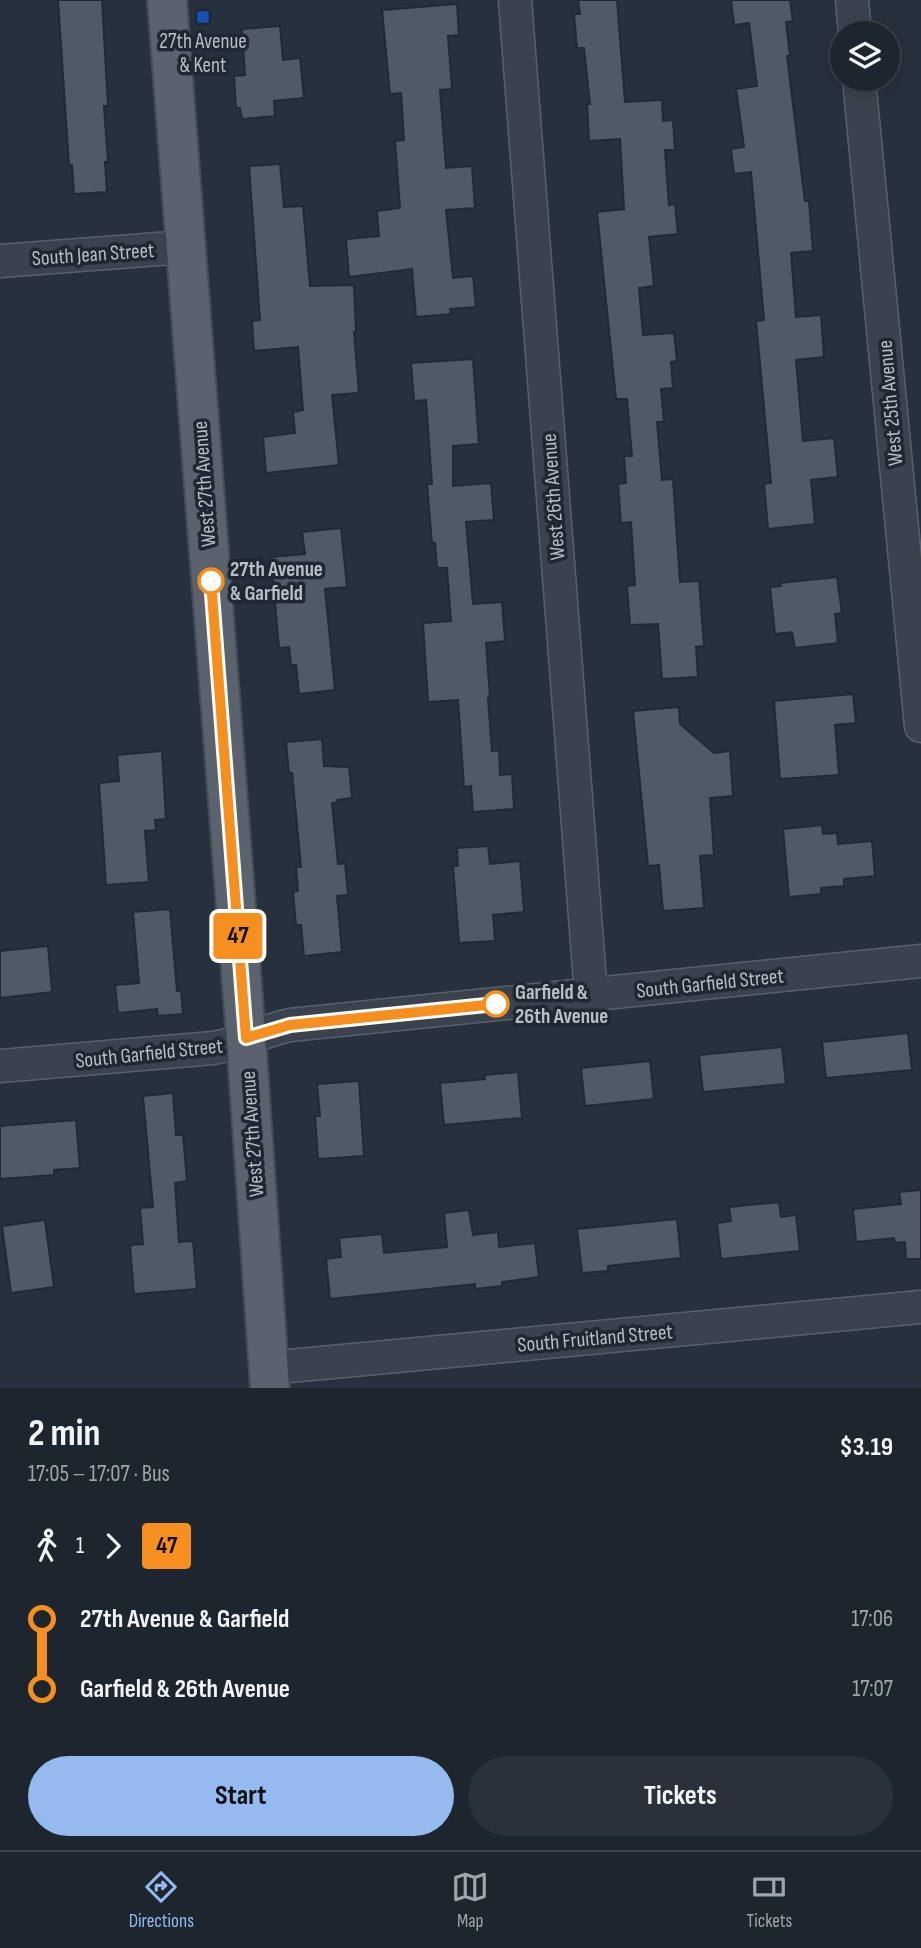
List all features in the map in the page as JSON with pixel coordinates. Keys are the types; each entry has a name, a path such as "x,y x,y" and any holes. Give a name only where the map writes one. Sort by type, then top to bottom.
{"main road":[{"name":"West 27th Avenue","path":"167,0 246,1038 269,1378"}],"street":[{"name":"West 26th Avenue","path":"515,0 591,995"},
{"path":"852,0 854,21"},
{"name":"West 25th Avenue","path":"860,91 921,726"},
{"name":"South Jean Street","path":"0,261 185,247"},
{"name":"South Garfield Street","path":"0,1066 213,1048 290,1025 921,961"},
{"name":"South Fruitland Street","path":"269,1378 921,1307"}],"building":[{"path":"58,0 102,0 108,106 104,106 107,192 74,194 72,165 69,165"},
{"path":"578,0 617,0 625,102 662,100 663,121 673,120 675,150 665,150 669,205 675,204 678,234 649,237 654,286 639,288 643,335 674,333 677,361 671,362 673,388 661,389 664,422 657,422 662,480 673,479 680,582 699,581 704,646 696,647 698,677 662,679 658,624 630,625 627,586 635,585 631,522 621,523 618,484 626,483 624,456 632,456 627,399 616,399 597,212 624,209 620,139 589,141 587,104 590,104 584,48 577,48 574,14 580,14"},
{"path":"731,0 790,0 793,21 786,22 790,56 787,56 805,201 809,201 813,251 791,253 796,317 821,315 824,357 796,360 803,441 834,438 838,477 811,480 815,524 768,529 764,484 771,483 756,321 764,320 751,172 734,174 731,149 744,147 736,89 757,86 749,23 734,25"},
{"path":"457,4 459,35 448,36 452,89 440,90 446,168 472,166 475,208 446,210 453,278 473,276 476,307 450,309 451,314 416,317 412,269 349,277 346,239 379,236 377,211 400,208 395,141 404,140 401,93 390,94 382,10"},
{"path":"280,26 283,60 300,58 304,98 274,101 275,116 242,119 240,108 236,108 234,76 245,75 242,29"},
{"path":"280,164 284,207 303,206 310,286 354,285 354,332 359,393 332,395 339,465 266,473 263,437 295,433 293,412 303,410 298,347 254,351 252,321 260,320 249,166"},
{"path":"473,359 479,444 453,446 453,486 491,483 494,520 466,522 473,604 502,602 505,641 486,643 488,698 492,751 499,750 500,775 512,774 514,809 473,812 471,786 464,787 458,700 428,702 423,623 451,621 447,568 437,568 435,543 432,543 427,484 432,484 426,400 414,401 411,363"},
{"path":"341,528 347,587 325,589 335,690 299,694 296,665 291,665 289,647 279,648 271,557 305,554 302,532"},
{"path":"837,577 842,613 835,614 838,643 795,648 792,632 775,634 770,587 781,586 780,583"},
{"path":"853,694 856,723 835,725 839,775 780,779 774,701"},
{"path":"679,707 680,724 714,753 730,751 733,796 710,798 714,855 700,856 704,908 663,911 659,865 648,866 633,711"},
{"path":"322,739 324,766 349,767 352,798 332,803 338,864 345,863 348,895 337,896 342,952 304,956 301,925 296,925 293,892 298,891 296,867 301,867 292,773 289,773 286,742"},
{"path":"162,751 166,819 155,820 156,830 145,831 149,882 106,885 99,783 119,781 117,755"},
{"path":"822,825 823,834 837,833 838,844 872,841 875,876 844,879 844,886 821,888 821,894 789,897 783,829"},
{"path":"488,846 490,864 520,861 524,912 493,915 495,941 459,943 453,866 458,866 457,848"},
{"path":"170,909 177,991 181,991 183,1014 158,1016 157,1009 118,1013 115,985 139,983 133,912"},
{"path":"48,946 52,992 0,998 0,951"},
{"path":"908,1033 912,1070 826,1078 822,1042"},
{"path":"782,1047 786,1084 703,1092 699,1055"},
{"path":"650,1061 654,1099 585,1106 581,1068"},
{"path":"518,1072 522,1118 444,1125 440,1083 485,1079 484,1075"},
{"path":"359,1081 364,1156 318,1159 315,1116 320,1116 317,1084"},
{"path":"173,1093 176,1135 183,1135 187,1181 175,1183 179,1242 193,1241 197,1289 134,1294 130,1245 143,1244 140,1208 153,1207 143,1096"},
{"path":"76,1120 80,1168 54,1170 54,1175 0,1179 0,1126"},
{"path":"921,1190 921,1259 906,1259 905,1242 895,1243 894,1238 856,1242 853,1209 901,1204 899,1192"},
{"path":"779,1202 781,1217 796,1215 800,1251 721,1259 717,1223 731,1221 729,1207"},
{"path":"469,1210 473,1235 498,1232 499,1247 535,1243 539,1277 475,1289 475,1284 330,1299 326,1259 341,1257 339,1238 382,1234 384,1253 447,1247 444,1213"},
{"path":"677,1219 681,1258 608,1266 608,1271 582,1273 577,1229"},
{"path":"45,1220 54,1287 11,1293 2,1226"}],"bus line":[{"name":"47","path":"211,581 246,1038 290,1025 496,1004"}],"place":[{"name":"27th Avenue & Kent","path":"203,17"},
{"name":"27th Avenue & Garfield","path":"211,581"},
{"name":"Garfield & 26th Avenue","path":"496,1004"}]}
